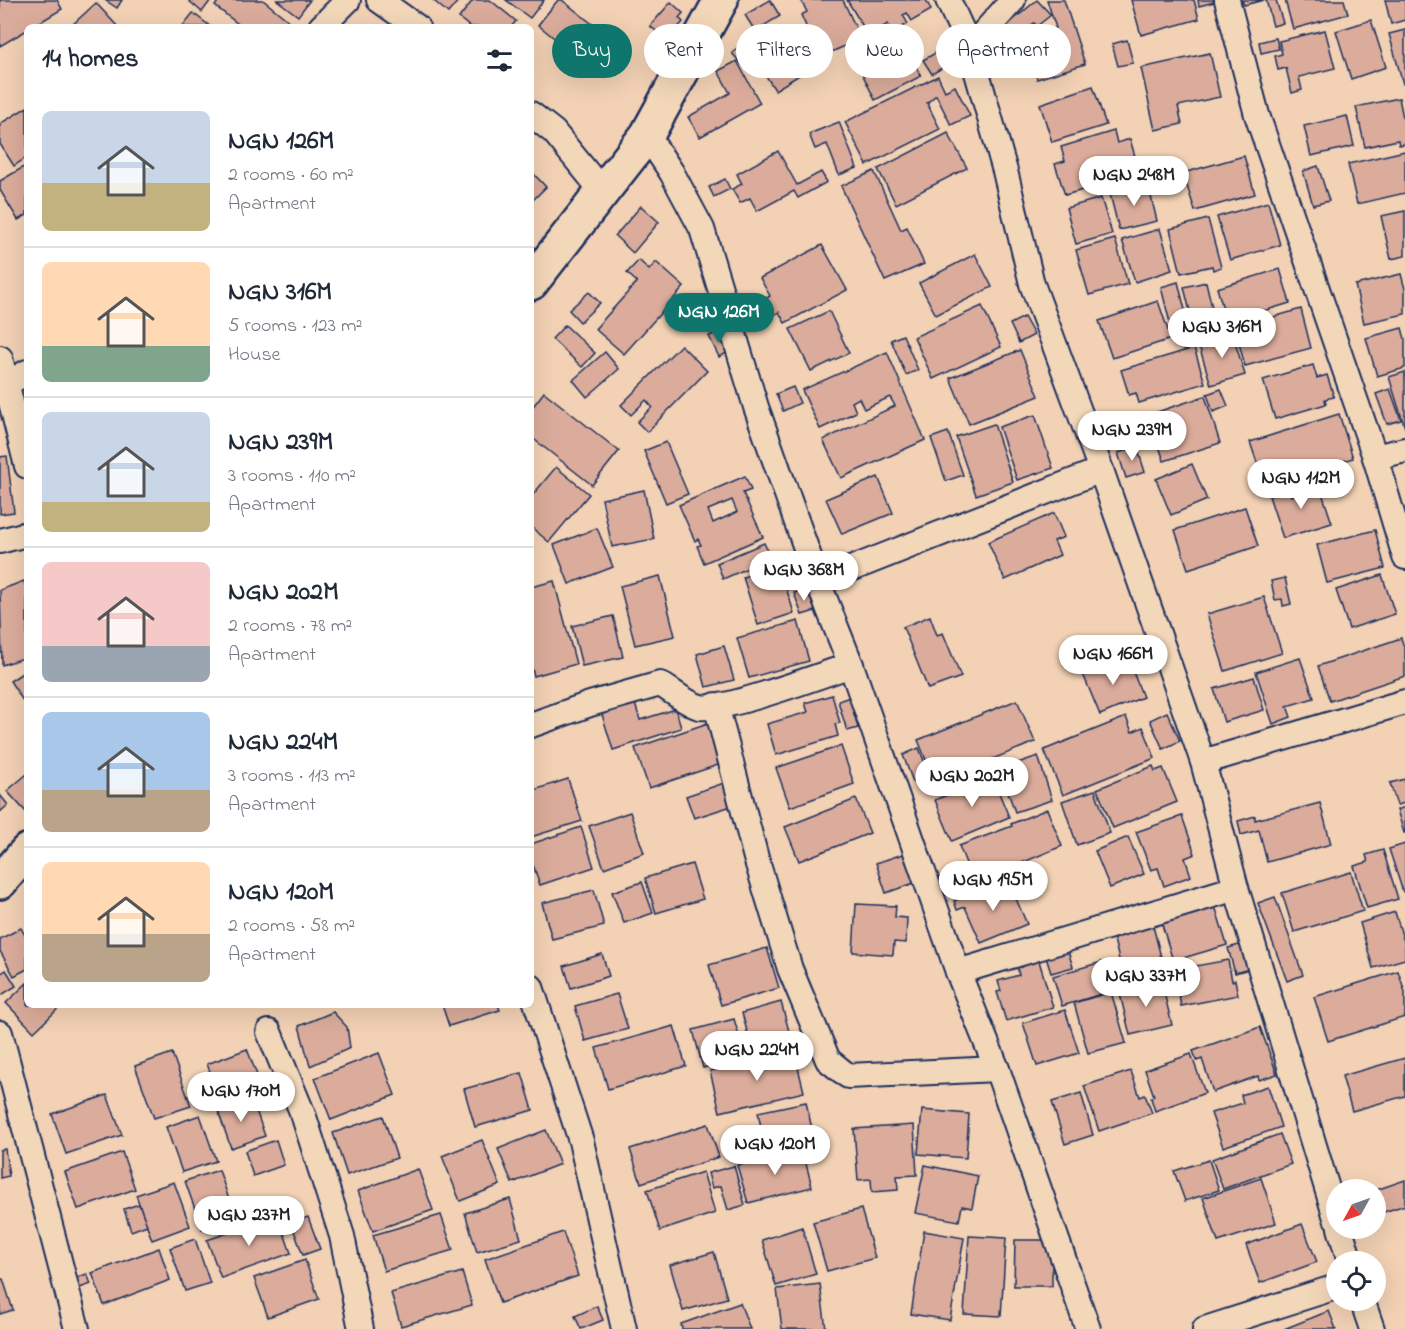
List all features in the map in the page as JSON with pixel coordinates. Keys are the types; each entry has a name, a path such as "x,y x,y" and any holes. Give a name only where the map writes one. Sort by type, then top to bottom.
{"main road":[{"path":"534,279 647,135 721,0"},
{"path":"0,882 24,854"}],"street":[{"path":"324,24 348,0"},
{"path":"379,0 413,24"},
{"path":"948,0 959,24"},
{"path":"992,24 1013,0"},
{"path":"1227,0 1257,115 1375,457 1405,557"},
{"path":"979,78 1005,171 1032,284 1101,470 1203,762 1236,888 1326,1185"},
{"path":"534,116 554,132 602,191"},
{"path":"647,135 672,173 702,229 756,407 818,582 851,665 958,972 998,1069 1088,1329"},
{"path":"0,358 24,455"},
{"path":"5,385 24,374"},
{"path":"1375,457 1405,450"},
{"path":"818,582 1101,470"},
{"path":"0,541 24,535"},
{"path":"534,724 590,704 660,684 700,707 740,701 851,665"},
{"path":"1203,762 1405,702"},
{"path":"716,705 762,879 790,969 828,1060 848,1076 998,1069"},
{"path":"958,972 1236,888"},
{"path":"534,996 581,1141 624,1329"},
{"path":"269,1032 304,1117 342,1236 361,1329"},
{"path":"0,1033 77,1329"},
{"path":"1205,1329 1326,1290"},
{"path":"1366,1311 1372,1329"}],"building":[{"path":"0,0 57,0 62,9 37,24 24,24 24,32 0,46"},
{"path":"105,0 122,0 117,8"},
{"path":"188,0 211,0 202,12"},
{"path":"219,0 263,0 289,21 286,24 238,24 215,6"},
{"path":"277,0 310,0 298,16"},
{"path":"433,0 459,0 448,13"},
{"path":"473,0 490,0 516,21 514,24 466,24 459,18"},
{"path":"506,0 544,0 530,18"},
{"path":"558,0 562,0 592,24 552,24 552,36 538,25"},
{"path":"770,0 780,16 767,24 751,24 745,15"},
{"path":"801,0 843,0 854,24 845,24 845,46 833,51 833,24 805,24 801,15 807,12"},
{"path":"847,0 926,0 931,10 912,21 907,13 903,15 908,24 861,24"},
{"path":"1037,0 1051,15 1040,24 1008,24"},
{"path":"1047,0 1064,0 1085,64 1071,68 1071,24 1055,24"},
{"path":"1131,0 1194,0 1199,19 1141,35"},
{"path":"1198,0 1218,0 1218,1 1199,6"},
{"path":"1242,0 1264,0 1244,5"},
{"path":"1266,0 1276,0 1283,23 1273,26"},
{"path":"1285,0 1344,0 1348,14 1293,29"},
{"path":"1385,0 1405,0 1405,20 1391,24"},
{"path":"671,2 683,13 679,18 683,22 681,24 652,24"},
{"path":"96,3 115,24 73,24"},
{"path":"193,13 207,24 184,24"},
{"path":"1371,20 1386,67 1351,79 1336,31"},
{"path":"1325,30 1335,68 1299,77 1302,90 1292,93 1286,68 1278,70 1275,56 1282,54 1279,41"},
{"path":"1405,30 1405,83 1403,84 1389,34"},
{"path":"1276,38 1279,49 1261,53 1259,42"},
{"path":"1127,40 1133,63 1118,66 1112,44"},
{"path":"936,53 936,72 932,74 924,59"},
{"path":"1210,53 1220,97 1178,106 1182,124 1155,130 1141,68"},
{"path":"736,62 736,78 746,78 760,103 700,137 688,117 730,93 722,78 724,78 724,68"},
{"path":"936,77 939,78 945,91 955,86 970,116 951,125 936,95 927,103 940,129 867,165 845,122"},
{"path":"767,78 795,78 775,90"},
{"path":"864,78 917,78 875,100"},
{"path":"1093,86 1106,125 1052,142 1040,104"},
{"path":"1399,98 1405,127 1405,144 1399,145 1398,140 1365,147 1356,107"},
{"path":"24,109 24,159 14,166 0,144 0,124"},
{"path":"1347,116 1354,146 1311,156 1304,126"},
{"path":"839,122 857,168 839,175 827,144 815,149 809,134"},
{"path":"1114,131 1117,143 1130,139 1140,174 1065,195 1055,164 1065,161 1061,147"},
{"path":"948,133 967,168 896,204 878,169"},
{"path":"778,151 797,185 821,172 827,182 798,198 794,191 757,211 750,198 740,203 732,189 742,184 737,174"},
{"path":"1405,151 1405,193 1357,204 1348,164"},
{"path":"1244,156 1255,194 1195,211 1183,173"},
{"path":"1318,166 1329,201 1313,205 1303,171"},
{"path":"24,167 24,217 18,220 0,190 0,181"},
{"path":"874,171 901,230 907,227 924,264 885,281 841,186"},
{"path":"534,174 546,187 534,199"},
{"path":"725,179 730,189 714,197 709,187"},
{"path":"1148,184 1157,221 1119,230 1110,194"},
{"path":"1101,198 1112,234 1076,244 1066,208"},
{"path":"1268,202 1280,245 1230,260 1217,217"},
{"path":"641,206 659,222 633,253 615,236"},
{"path":"1405,211 1405,256 1391,259 1381,216"},
{"path":"1208,219 1221,267 1213,270 1212,266 1181,273 1170,229"},
{"path":"1160,229 1172,270 1135,282 1122,240"},
{"path":"1115,239 1128,284 1089,295 1076,250"},
{"path":"822,245 847,290 785,323 779,312 767,319 759,303 770,296 760,278"},
{"path":"975,254 992,287 936,315 919,283"},
{"path":"639,260 649,270 656,262 684,287 624,354 595,329 637,282 627,273"},
{"path":"1280,269 1290,303 1227,322 1217,288"},
{"path":"1401,274 1405,289 1405,314 1364,323 1355,285"},
{"path":"1178,282 1192,338 1175,343 1161,287"},
{"path":"1206,282 1215,320 1210,322 1213,331 1196,336 1184,287"},
{"path":"589,292 600,303 580,322 569,310"},
{"path":"1158,301 1171,339 1112,358 1099,321"},
{"path":"982,306 1001,347 933,379 914,337"},
{"path":"1301,309 1311,348 1245,366 1235,328"},
{"path":"829,311 849,353 811,371 790,329"},
{"path":"1024,317 1034,335 1019,343 1010,324"},
{"path":"565,325 595,353 582,367 552,339"},
{"path":"1402,328 1405,339 1405,368 1377,376 1366,338"},
{"path":"720,331 729,352 719,357 709,336"},
{"path":"1232,332 1245,375 1211,385 1199,346 1207,344 1206,340"},
{"path":"903,335 918,370 906,375 891,340"},
{"path":"681,345 707,371 647,432 637,422 652,407 646,400 631,415 621,405"},
{"path":"1194,348 1205,383 1139,403 1136,393 1129,395 1121,370"},
{"path":"1020,350 1039,396 969,424 950,378"},
{"path":"605,352 619,369 587,397 573,380"},
{"path":"887,352 925,440 841,478 823,440 895,406 890,397 864,409 859,398 852,402 856,412 820,429 802,390"},
{"path":"1313,365 1317,378 1327,375 1334,397 1325,399 1326,404 1275,419 1263,380"},
{"path":"1405,372 1405,428 1389,377"},
{"path":"793,387 800,403 783,411 776,394"},
{"path":"1221,389 1228,406 1213,412 1207,394"},
{"path":"1390,389 1401,420 1387,424 1376,394"},
{"path":"544,392 619,451 592,485 534,439 534,405"},
{"path":"1205,396 1220,443 1164,461 1159,446 1155,448 1150,433 1154,432 1148,415"},
{"path":"1339,414 1353,458 1265,486 1250,442"},
{"path":"1035,415 1053,468 1017,480 999,427"},
{"path":"994,424 1013,482 976,495 956,437"},
{"path":"948,432 963,475 946,481 931,438"},
{"path":"666,442 688,494 666,503 644,451"},
{"path":"1137,447 1145,472 1126,478 1118,453"},
{"path":"7,456 14,512 0,514 0,457"},
{"path":"1192,464 1207,500 1171,515 1156,479"},
{"path":"556,467 589,494 549,542 534,530 534,493"},
{"path":"745,476 751,490 743,493 763,537 704,563 697,546 701,545 698,539 695,541 679,505","holes":["732,500 737,512 713,523 708,510"]},
{"path":"878,477 893,513 842,534 826,499"},
{"path":"1318,481 1332,523 1283,538 1269,496 1289,490 1291,496 1300,493 1298,487"},
{"path":"644,490 654,539 612,547 602,499"},
{"path":"1245,507 1258,546 1188,569 1175,530"},
{"path":"1054,513 1064,537 1054,541 1060,555 1005,580 988,542"},
{"path":"597,528 613,567 569,584 554,545"},
{"path":"1375,530 1385,568 1327,583 1317,545"},
{"path":"764,543 771,558 723,579 717,563"},
{"path":"779,565 794,613 758,625 743,577"},
{"path":"1382,575 1395,614 1349,629 1336,590"},
{"path":"660,576 675,636 635,645 620,586"},
{"path":"1285,578 1291,604 1283,606 1282,599 1275,600 1271,581"},
{"path":"24,581 24,658 2,665 0,590"},
{"path":"554,581 576,664 534,676 534,586"},
{"path":"807,589 815,611 802,615 794,593"},
{"path":"1264,597 1282,653 1225,671 1207,614"},
{"path":"613,616 623,657 582,666 572,626"},
{"path":"930,616 937,635 943,633 961,677 928,689 903,627"},
{"path":"798,621 809,661 749,678 737,638"},
{"path":"1401,638 1405,650 1405,676 1330,701 1318,666"},
{"path":"724,646 734,680 706,687 697,654"},
{"path":"1127,657 1143,697 1100,715 1083,674"},
{"path":"1300,658 1314,698 1287,706 1291,717 1273,724 1256,672"},
{"path":"24,672 24,702 10,681"},
{"path":"1254,677 1264,710 1224,722 1214,689"},
{"path":"832,695 840,723 835,724 838,736 776,755 767,724 808,712 805,703"},
{"path":"633,697 640,720 676,709 681,728 613,750 600,708"},
{"path":"850,697 858,728 847,731 838,701"},
{"path":"1017,700 1035,742 935,782 918,740"},
{"path":"1167,712 1180,741 1163,749 1150,720"},
{"path":"1126,717 1132,732 1143,727 1155,758 1063,795 1044,750"},
{"path":"708,723 721,764 649,788 635,748"},
{"path":"841,746 854,784 790,807 776,768"},
{"path":"919,748 930,776 913,782 903,755"},
{"path":"1038,756 1052,800 1015,812 1000,769"},
{"path":"1153,766 1155,771 1163,768 1177,802 1113,828 1097,789"},
{"path":"992,776 1009,817 952,841 935,800"},
{"path":"24,777 24,810 7,791"},
{"path":"568,779 582,821 534,836 534,790"},
{"path":"1405,779 1405,803 1397,805 1390,783"},
{"path":"733,780 741,803 694,818 686,796"},
{"path":"1095,790 1110,833 1077,845 1062,801"},
{"path":"0,795 8,805 0,812"},
{"path":"856,799 870,833 799,861 785,827"},
{"path":"1320,803 1331,844 1267,862 1259,830 1241,835 1238,821 1255,816 1255,820"},
{"path":"1405,807 1405,833 1404,833 1397,810"},
{"path":"1047,809 1062,846 974,883 959,846 1012,826 1011,824"},
{"path":"630,812 644,853 604,868 589,826"},
{"path":"1182,816 1195,854 1185,858 1191,876 1164,886 1158,868 1151,870 1136,832"},
{"path":"581,827 594,867 540,885 534,868 534,843"},
{"path":"1128,837 1144,874 1110,888 1095,851"},
{"path":"1405,844 1405,892 1403,892 1389,849"},
{"path":"1383,850 1398,899 1367,908 1354,866 1368,862 1366,855"},
{"path":"903,854 914,883 886,893 876,863"},
{"path":"692,864 703,899 656,913 645,878"},
{"path":"1351,872 1363,911 1294,932 1282,893"},
{"path":"642,882 653,913 624,923 612,892"},
{"path":"1010,885 1027,924 981,943 965,907 957,910 954,901 989,886 992,893"},
{"path":"594,890 604,926 552,939 542,903"},
{"path":"1275,897 1303,975 1287,981 1258,903"},
{"path":"856,904 896,906 895,917 907,918 906,943 894,942 893,955 853,952"},
{"path":"1215,906 1227,945 1173,961 1161,921"},
{"path":"1395,912 1405,945 1405,959 1373,968 1360,923"},
{"path":"1152,922 1165,973 1125,983 1112,932"},
{"path":"21,928 24,934 24,971 14,976 0,951 0,939"},
{"path":"1243,944 1249,969 1235,973 1228,948"},
{"path":"767,948 779,988 721,1005 709,965"},
{"path":"1067,948 1073,967 1051,973 1045,954"},
{"path":"602,954 609,976 571,988 564,966"},
{"path":"1228,960 1232,981 1235,980 1238,995 1181,1006 1174,970"},
{"path":"1039,961 1053,1007 1006,1021 997,992 1001,991 998,981 1019,975 1017,968"},
{"path":"1102,962 1111,991 1062,1006 1053,976"},
{"path":"6,970 16,986 0,996 0,974"},
{"path":"1398,971 1405,992 1405,1017 1328,1041 1314,997"},
{"path":"1161,980 1172,1025 1130,1035 1119,990"},
{"path":"24,986 24,1008 59,1008 34,1032 6,1003"},
{"path":"1111,992 1126,1043 1088,1053 1074,1003"},
{"path":"617,994 628,1029 585,1041 575,1006"},
{"path":"781,1002 792,1042 753,1053 742,1013"},
{"path":"443,1008 499,1008 500,1010 449,1026"},
{"path":"1065,1010 1079,1053 1037,1066 1023,1023"},
{"path":"333,1012 347,1027 350,1048 310,1066 299,1026"},
{"path":"734,1019 745,1056 703,1068 693,1030"},
{"path":"674,1026 686,1066 608,1089 596,1048"},
{"path":"1260,1027 1277,1074 1259,1080 1258,1076 1213,1092 1202,1059 1197,1061 1193,1051"},
{"path":"247,1049 262,1088 222,1103 207,1064"},
{"path":"794,1051 804,1092 720,1112 710,1071"},
{"path":"172,1053 191,1106 154,1118 135,1066"},
{"path":"379,1053 395,1095 331,1120 315,1078"},
{"path":"1191,1054 1205,1093 1155,1111 1151,1098 1154,1096 1145,1070"},
{"path":"1405,1058 1405,1096 1352,1111 1342,1076"},
{"path":"1131,1071 1140,1097 1145,1095 1152,1113 1099,1131 1084,1086"},
{"path":"522,1073 533,1110 475,1127 464,1089"},
{"path":"1268,1086 1281,1127 1223,1147 1211,1113 1243,1103 1241,1095"},
{"path":"1081,1093 1093,1135 1065,1144 1052,1102"},
{"path":"107,1095 122,1135 66,1154 52,1114"},
{"path":"252,1099 265,1136 231,1148 218,1111"},
{"path":"806,1102 814,1138 765,1148 758,1112"},
{"path":"922,1110 969,1114 966,1158 918,1154"},
{"path":"200,1115 216,1161 182,1172 166,1127"},
{"path":"383,1116 397,1158 347,1175 333,1133"},
{"path":"708,1124 719,1157 641,1183 630,1149"},
{"path":"914,1125 917,1175 897,1176 898,1190 872,1192 871,1179 858,1180 854,1129"},
{"path":"546,1130 560,1164 512,1183 498,1149"},
{"path":"1280,1134 1291,1164 1223,1189 1212,1159"},
{"path":"276,1140 284,1165 253,1176 245,1151"},
{"path":"482,1140 500,1185 460,1201 442,1156"},
{"path":"802,1148 812,1187 748,1203 737,1165"},
{"path":"5,1149 9,1176 0,1178 0,1150"},
{"path":"122,1152 135,1189 78,1209 65,1172"},
{"path":"1209,1160 1219,1190 1185,1201 1174,1171"},
{"path":"925,1165 978,1176 972,1208 962,1206 959,1221 915,1213"},
{"path":"734,1166 745,1205 728,1210 721,1186 712,1188 708,1173"},
{"path":"418,1169 433,1210 373,1231 358,1191"},
{"path":"219,1170 235,1217 202,1229 185,1181"},
{"path":"703,1172 715,1213 660,1231 647,1190"},
{"path":"1261,1178 1276,1223 1218,1242 1203,1198"},
{"path":"1405,1180 1405,1205 1386,1211 1386,1187"},
{"path":"174,1182 190,1226 152,1240 136,1195"},
{"path":"510,1199 521,1239 477,1252 465,1213"},
{"path":"139,1204 147,1225 131,1231 124,1209"},
{"path":"861,1209 875,1258 827,1271 813,1222"},
{"path":"441,1215 453,1250 384,1271 373,1235"},
{"path":"278,1216 291,1253 221,1278 207,1240"},
{"path":"308,1217 320,1249 303,1255 291,1223"},
{"path":"1302,1224 1317,1262 1260,1283 1246,1245"},
{"path":"802,1227 816,1274 776,1286 762,1240"},
{"path":"924,1231 964,1238 950,1320 911,1314"},
{"path":"563,1232 578,1276 500,1303 485,1259"},
{"path":"969,1236 1006,1238 1001,1316 964,1314"},
{"path":"195,1239 210,1283 185,1291 170,1248"},
{"path":"1015,1240 1052,1240 1052,1286 1014,1286"},
{"path":"159,1248 170,1280 104,1305 92,1273"},
{"path":"714,1252 727,1298 683,1311 670,1265"},
{"path":"305,1260 319,1299 268,1317 254,1278"},
{"path":"462,1272 472,1305 401,1326 391,1293"},
{"path":"87,1274 91,1284 74,1290 70,1280"},
{"path":"0,1279 3,1279 13,1310 0,1314"},
{"path":"820,1284 826,1329 782,1329 777,1289"},
{"path":"740,1303 750,1329 682,1329 681,1324"},
{"path":"597,1306 603,1320 581,1329 575,1316"},
{"path":"1329,1311 1336,1329 1284,1329"}]}
